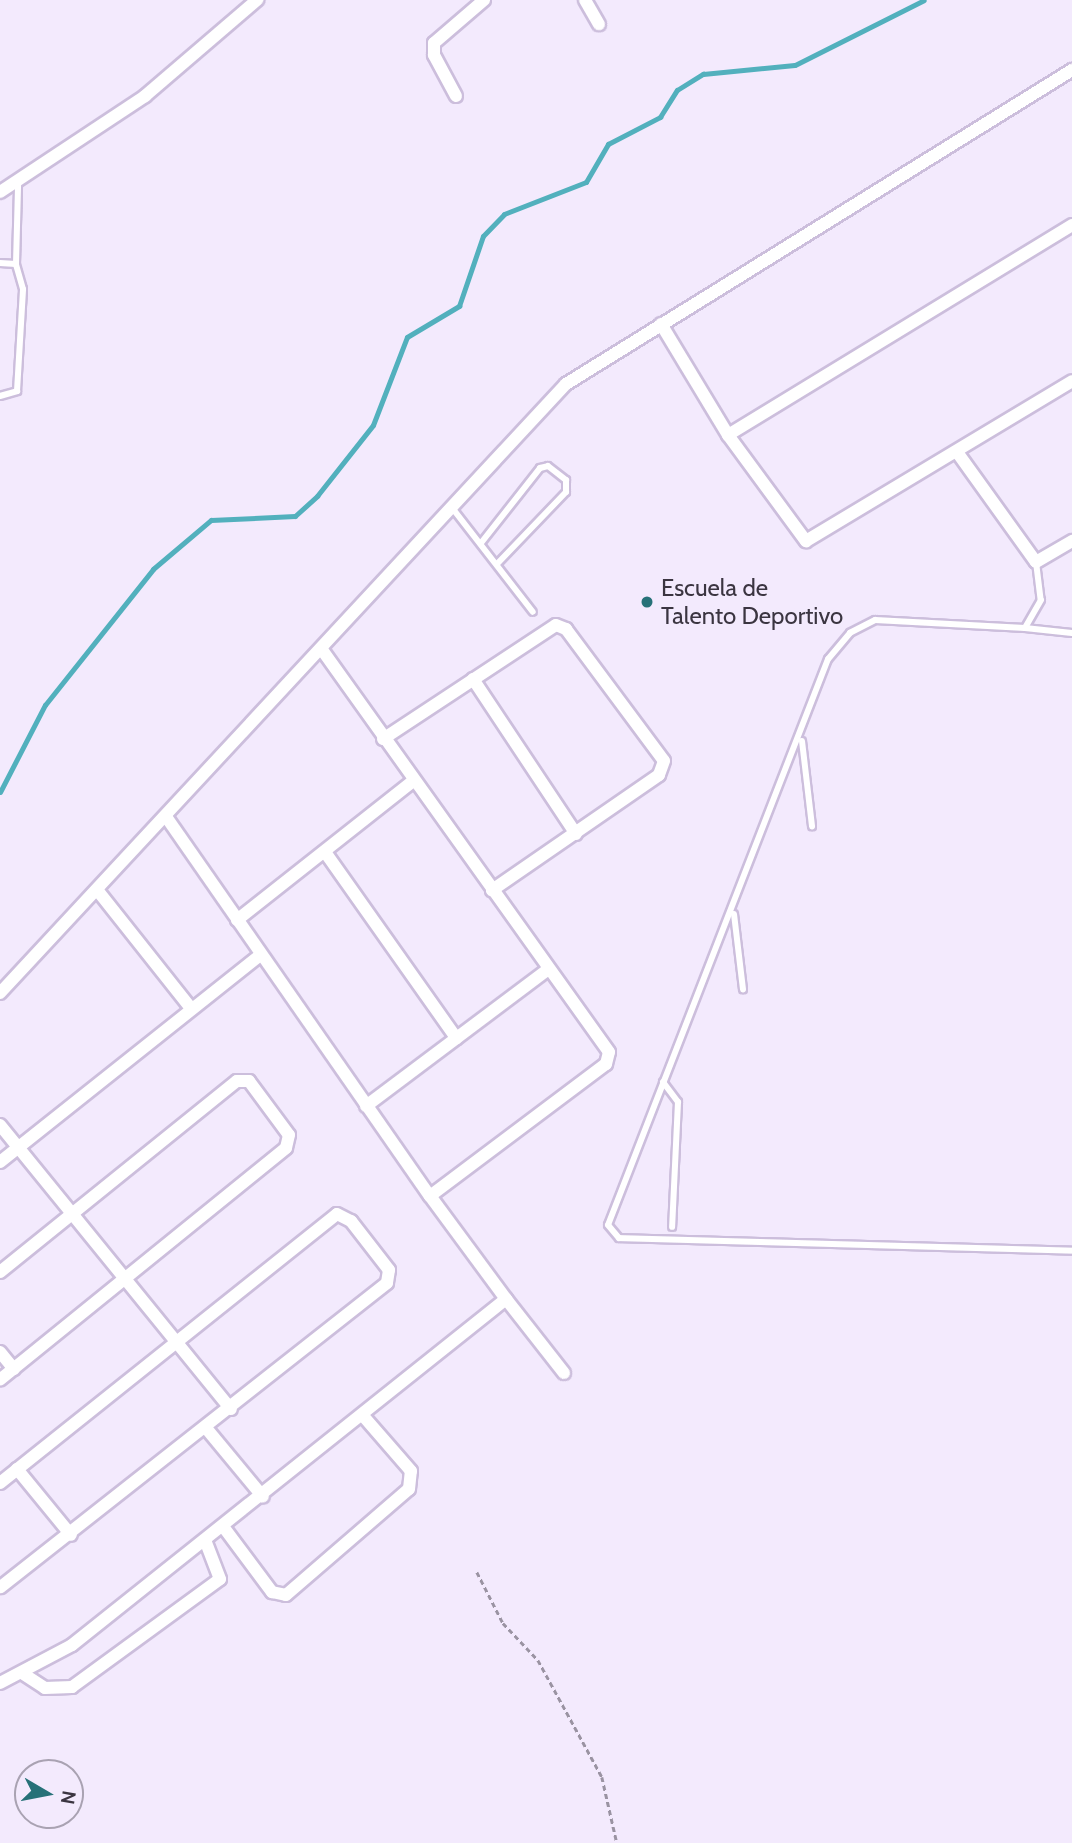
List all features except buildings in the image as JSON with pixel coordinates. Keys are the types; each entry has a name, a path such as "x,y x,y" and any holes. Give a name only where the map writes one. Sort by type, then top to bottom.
{"street":[{"path":"0,192 18,185 145,96 257,0"},
{"path":"456,96 433,55 434,44 484,0"},
{"path":"585,0 599,24"},
{"path":"0,993 323,651 566,384 1072,70"},
{"path":"728,435 1072,225"},
{"path":"661,324 728,435 799,537 812,541 1072,381"},
{"path":"957,452 1036,562 1072,541"},
{"path":"383,739 556,625 566,629 664,761 659,775 492,890"},
{"path":"323,651 609,1059 430,1196"},
{"path":"473,679 576,834"},
{"path":"237,920 413,781"},
{"path":"167,818 260,956 430,1196 565,1373"},
{"path":"326,852 456,1038"},
{"path":"98,891 190,1007"},
{"path":"0,1162 190,1007 260,956"},
{"path":"366,1106 547,970"},
{"path":"0,1272 69,1212 237,1081 249,1081 289,1135 286,1148 0,1380"},
{"path":"0,1125 231,1409"},
{"path":"0,1483 337,1214 351,1220 389,1270 387,1283 71,1535 0,1587"},
{"path":"0,1683 72,1645 225,1529 506,1299"},
{"path":"0,1352 14,1369"},
{"path":"225,1529 272,1592 286,1595 409,1489 411,1471 364,1417"},
{"path":"205,1428 263,1497"},
{"path":"18,1469 71,1535"},
{"path":"22,1673 45,1688 72,1688 220,1579 206,1543"}],"lane":[{"path":"0,396 17,391 23,289 16,264 18,185"},
{"path":"0,262 16,264"},
{"path":"481,543 540,468 548,466 566,480 566,492 498,563"},
{"path":"453,509 498,563 533,612"},
{"path":"1025,628 1041,600 1036,562"},
{"path":"1072,633 875,620 849,633 828,659 802,739 608,1225 619,1238 1072,1251"},
{"path":"802,739 812,826"},
{"path":"734,912 743,989"},
{"path":"663,1082 678,1102 672,1227"}],"path":[{"path":"477,1572 503,1623 538,1660 602,1777 617,1843"}],"waterway":[{"path":"0,792 45,705 153,569 211,520 295,516 317,496 373,425 407,337 459,306 483,236 504,214 586,182 608,144 660,117 677,90 703,74 795,65 924,0"}],"place":[{"name":"Escuela de Talento Deportivo","path":"647,602"}]}
